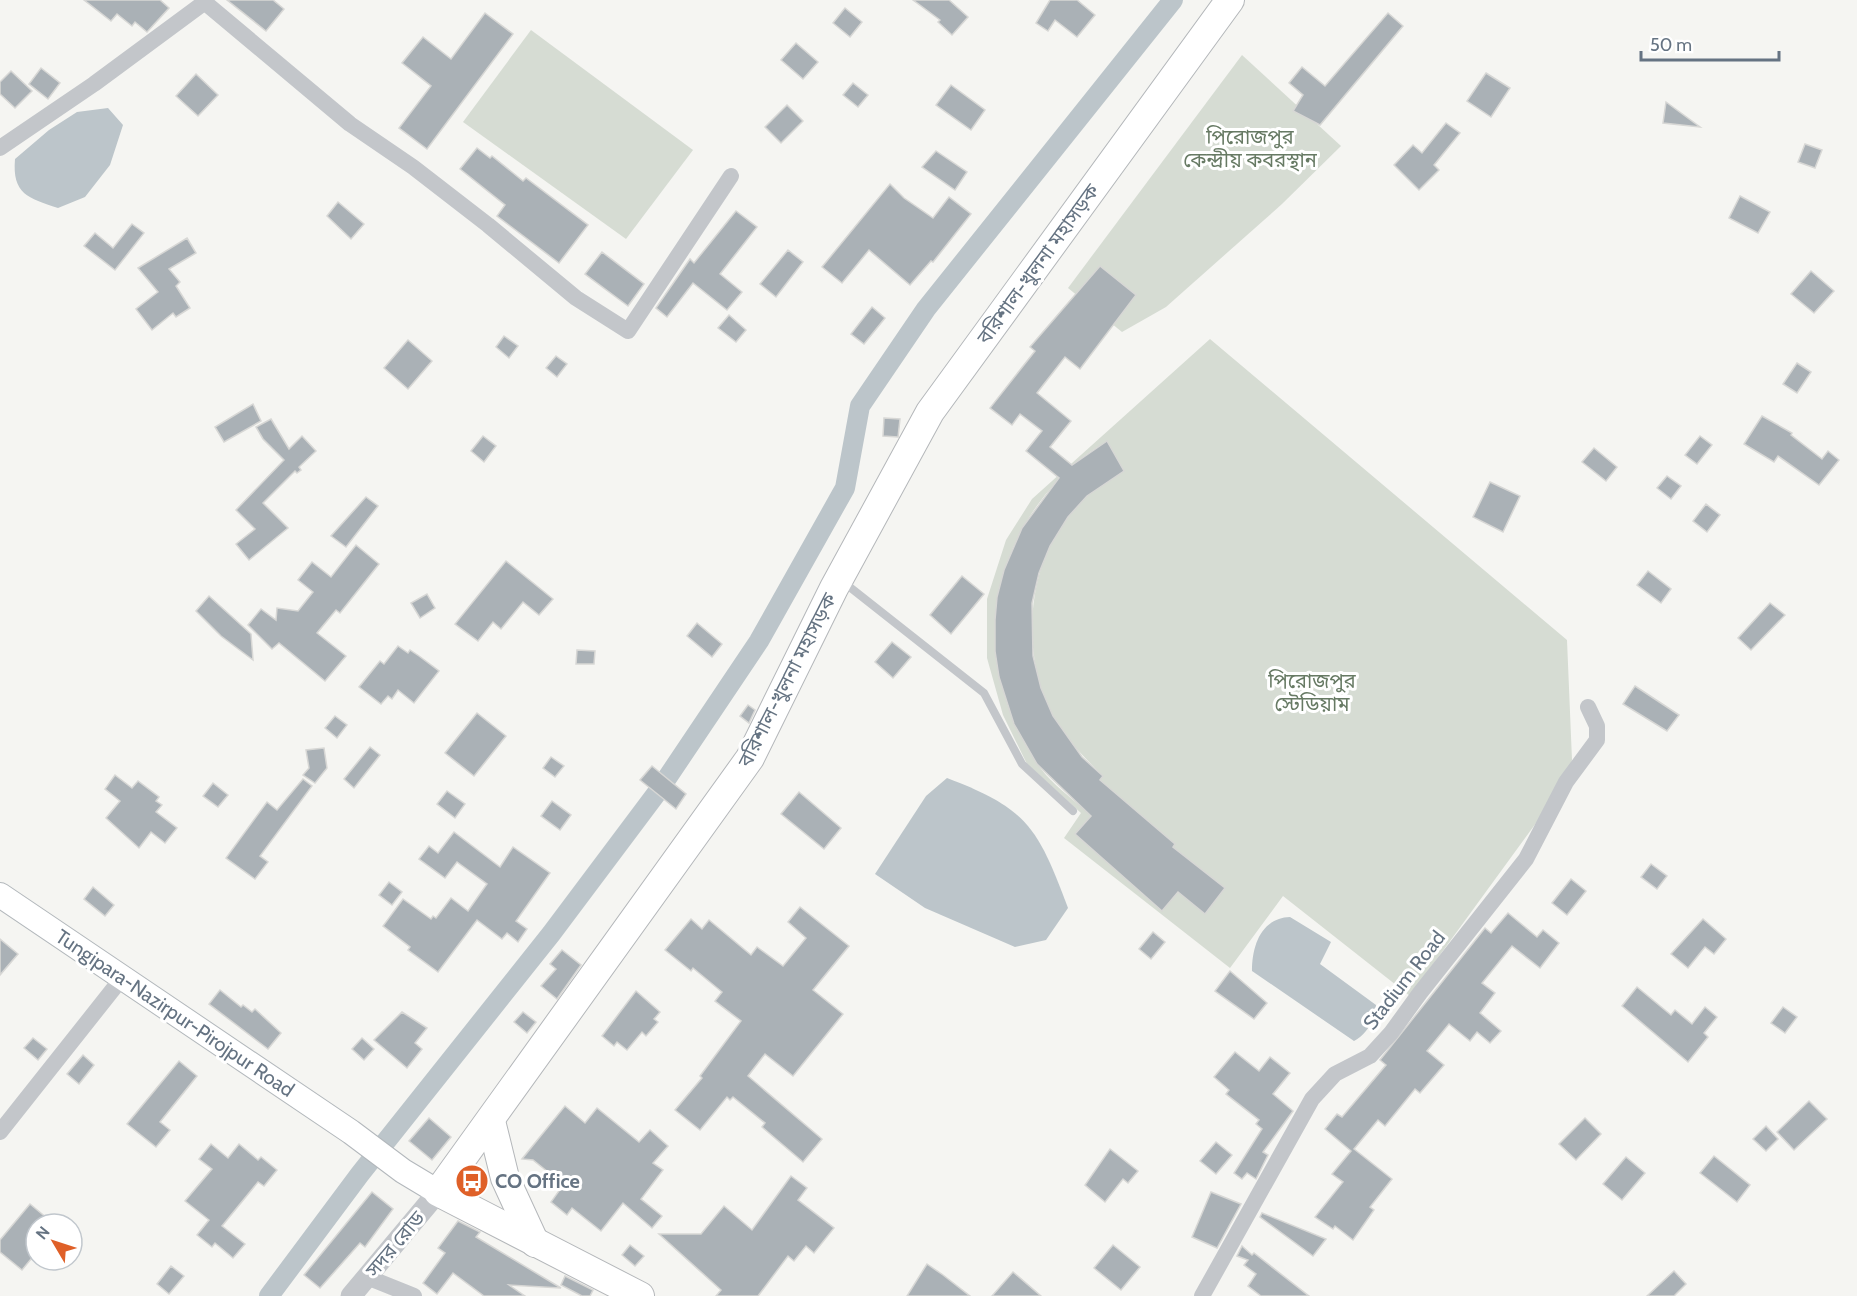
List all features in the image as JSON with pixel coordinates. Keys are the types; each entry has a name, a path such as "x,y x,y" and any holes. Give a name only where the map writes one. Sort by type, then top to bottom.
{"highway":[{"name":"বরিশাল-খুলনা মহাসড়ক","path":"438,1192 750,758 840,579 930,412 1230,0"},
{"path":"491,1121 505,1178 535,1244"},
{"path":"438,1192 535,1244 640,1296"}],"main road":[{"name":"Tungipara-Nazirpur-Pirojpur Road","path":"0,895 351,1132 403,1171 438,1192"}],"street":[{"path":"0,148 94,84 203,1 350,124 488,225 576,298 628,331 731,176"},
{"name":"Stadium Road","path":"1202,1296 1312,1099 1335,1074 1370,1056 1391,1033 1526,859 1566,782 1597,740 1597,726 1588,707"},
{"path":"0,1132 122,978"},
{"name":"সদর রোড","path":"351,1296 438,1192"},
{"path":"367,1277 414,1296"}],"lane":[{"path":"840,579 984,693 1022,764 1073,811"}],"green space":[{"path":"531,30 693,150 626,239 463,122"},
{"name":"পিরোজপুর কেন্দ্রীয় কবরস্থান","path":"1242,55 1341,146 1282,204 1166,307 1122,332 1068,288"},
{"name":"পিরোজপুর স্টেডিয়াম","path":"1210,339 1567,640 1572,760 1566,782 1410,996 1283,896 1230,968 1064,838 1081,813 1027,764 1003,715 987,658 987,599 1006,540 1032,499","holes":["1107,442 1124,471 1094,489 1070,512 1052,540 1040,572 1033,605 1032,639 1037,673 1047,704 1065,734 1103,776 1079,805 1046,775 1019,733 1007,702 999,670 996,636 998,603 1005,571 1017,540 1034,510 1050,490 1067,471","1112,791 1137,887 1075,834","1183,856 1225,888 1205,913 1164,881","1152,878 1162,910 1140,892"]}],"shaded area":[{"path":"108,108 123,125 110,165 85,197 58,208 24,193 16,180 15,159 49,130 77,112"},
{"path":"947,778 996,800 1027,825 1038,840 1068,908 1046,940 1015,947 925,908 875,874 926,796"},
{"path":"1290,917 1331,942 1320,964 1376,1005 1370,1026 1354,1041 1252,971 1256,943 1260,935 1272,922"}],"building":[{"path":"84,0 160,0 169,8 147,32 135,22 132,26 117,14 111,21"},
{"path":"227,0 273,0 284,9 266,31"},
{"path":"913,0 949,0 968,17 952,35 938,22 940,20"},
{"path":"1050,0 1077,0 1095,15 1077,37 1055,20 1048,31 1036,23"},
{"path":"845,8 862,22 850,37 833,23"},
{"path":"485,13 513,34 427,149 399,128 431,86 402,63 423,37 451,59"},
{"path":"1388,13 1403,26 1320,125 1293,111 1303,95 1289,83 1302,67 1325,86"},
{"path":"796,43 818,62 803,79 781,60"},
{"path":"41,68 60,83 48,99 29,84"},
{"path":"11,71 32,91 15,108 0,94 0,82"},
{"path":"1486,73 1510,88 1491,117 1467,101"},
{"path":"196,74 218,95 198,116 176,96"},
{"path":"853,83 868,95 858,107 843,95"},
{"path":"951,85 985,110 971,130 936,105"},
{"path":"1666,102 1700,127 1663,123"},
{"path":"787,105 803,121 781,143 765,127"},
{"path":"1446,123 1460,133 1434,165 1439,170 1419,190 1394,165 1413,145 1422,153"},
{"path":"1805,144 1822,150 1815,168 1798,162"},
{"path":"477,148 490,158 492,156 523,181 526,178 588,225 559,263 497,216 505,205 460,169"},
{"path":"936,151 967,172 955,190 922,167"},
{"path":"890,184 904,198 933,218 949,197 971,214 933,262 931,261 910,285 869,250 842,283 822,267"},
{"path":"1740,196 1770,212 1758,233 1729,218"},
{"path":"338,202 364,224 351,239 327,216"},
{"path":"736,211 757,227 720,274 742,292 727,310 693,283 667,317 656,308 690,259 694,263"},
{"path":"132,224 144,233 115,270 84,246 95,233 113,248"},
{"path":"187,238 196,253 169,269 180,282 176,286 190,308 176,317 173,313 152,330 136,309 158,292 138,268"},
{"path":"788,250 803,262 776,297 760,284"},
{"path":"602,252 644,284 628,306 585,274"},
{"path":"1100,266 1136,295 1080,369 1065,357 1037,393 1071,421 1050,447 1072,465 1107,441 1124,471 1087,496 1068,517 1050,546 1039,573 1032,603 1033,656 1041,688 1053,716 1082,757 1103,776 1100,780 1175,844 1173,847 1225,888 1205,914 1178,892 1162,911 1075,834 1091,816 1037,764 1014,724 999,677 995,651 995,620 997,597 1004,570 1022,528 1059,478 1026,451 1042,431 1020,414 1012,425 990,408 1035,351 1030,347"},
{"path":"1811,271 1834,291 1814,313 1791,294"},
{"path":"872,307 885,318 864,344 851,334"},
{"path":"729,315 746,330 736,342 718,328"},
{"path":"504,336 518,346 509,358 496,347"},
{"path":"408,340 432,361 408,389 384,368"},
{"path":"556,356 567,364 557,377 546,368"},
{"path":"1797,363 1811,372 1797,393 1783,384"},
{"path":"253,404 261,421 224,442 215,427"},
{"path":"1762,416 1792,433 1791,435 1822,459 1828,451 1839,460 1819,485 1778,456 1774,462 1744,444"},
{"path":"884,418 900,419 898,437 883,436"},
{"path":"271,419 289,449 302,436 316,451 299,467 301,470 297,473 295,471 263,503 288,528 249,560 236,544 255,529 236,510 284,460 263,439 256,427"},
{"path":"483,436 496,446 484,462 471,451"},
{"path":"1700,436 1712,445 1697,464 1685,455"},
{"path":"1594,448 1617,467 1606,481 1582,462"},
{"path":"1667,476 1681,486 1671,499 1657,488"},
{"path":"1490,482 1520,496 1503,532 1473,517"},
{"path":"366,497 378,506 346,547 331,536"},
{"path":"1706,504 1720,515 1707,532 1693,521"},
{"path":"356,545 379,564 340,613 336,610 317,633 346,656 325,681 279,643 272,649 248,625 261,609 276,620 277,608 298,611 313,592 298,580 312,562 331,577"},
{"path":"506,561 553,599 539,615 523,602 501,629 493,622 478,641 455,624"},
{"path":"1648,571 1671,589 1661,603 1637,585"},
{"path":"962,576 984,594 951,634 930,615"},
{"path":"427,594 435,608 420,618 411,603"},
{"path":"209,596 251,634 253,660 221,636 196,611"},
{"path":"1770,603 1785,615 1751,650 1738,638"},
{"path":"697,623 722,644 712,657 687,636"},
{"path":"892,642 911,657 893,678 875,662"},
{"path":"398,646 408,653 410,650 439,671 414,703 398,690 392,699 388,696 381,704 359,687 380,661 384,664"},
{"path":"577,650 595,651 594,664 576,664"},
{"path":"1635,686 1679,715 1667,731 1623,704"},
{"path":"748,705 755,710 749,723 740,716"},
{"path":"477,713 506,736 474,776 445,753"},
{"path":"335,716 347,725 337,738 325,728"},
{"path":"370,747 380,755 354,788 344,779"},
{"path":"324,748 327,768 315,783 303,775 309,768 306,750"},
{"path":"551,757 564,766 555,777 543,768"},
{"path":"652,766 686,794 676,809 640,780"},
{"path":"115,775 132,788 138,781 159,797 156,801 162,805 156,812 177,828 165,843 151,832 139,848 106,818 120,801 105,789"},
{"path":"303,779 312,786 260,856 268,862 255,879 226,858 267,802 277,810"},
{"path":"213,783 228,795 218,807 203,796"},
{"path":"447,791 465,804 455,818 437,804"},
{"path":"799,792 841,828 824,849 781,814"},
{"path":"552,801 571,815 560,830 541,816"},
{"path":"454,832 500,867 513,847 550,873 516,921 527,929 518,942 507,933 502,939 477,920 438,972 408,950 410,947 383,926 403,899 431,919 433,916 436,918 451,898 468,911 487,884 457,862 445,878 419,859 429,846 438,853"},
{"path":"1651,864 1667,876 1657,889 1641,877"},
{"path":"1571,879 1586,891 1567,915 1552,903"},
{"path":"389,882 402,892 392,905 379,895"},
{"path":"93,887 114,905 105,916 84,899"},
{"path":"800,907 849,946 813,990 843,1014 793,1076 765,1054 748,1076 822,1139 803,1162 762,1127 765,1123 733,1097 730,1100 727,1097 700,1130 675,1110 702,1078 700,1076 741,1021 715,1001 722,992 693,968 691,971 665,950 691,919 702,929 709,920 751,955 757,947 783,966 806,938 788,922"},
{"path":"1508,913 1537,937 1543,930 1559,943 1540,968 1512,946 1482,983 1495,993 1480,1013 1501,1031 1490,1043 1477,1032 1470,1041 1449,1024 1427,1051 1444,1065 1420,1093 1415,1089 1385,1126 1378,1120 1354,1149 1392,1179 1370,1207 1374,1210 1353,1240 1335,1226 1333,1229 1315,1217 1343,1182 1332,1174 1351,1151 1325,1129 1337,1114 1342,1117 1386,1065 1380,1060 1485,928 1491,933"},
{"path":"1703,919 1726,939 1714,954 1705,947 1688,968 1671,954"},
{"path":"1153,932 1165,942 1151,959 1139,949"},
{"path":"0,939 18,954 0,975"},
{"path":"562,950 581,965 557,999 541,986 556,969 550,964"},
{"path":"1230,971 1267,1003 1254,1019 1215,991"},
{"path":"1637,987 1671,1015 1675,1010 1692,1024 1705,1007 1717,1017 1704,1033 1708,1037 1688,1062 1622,1006"},
{"path":"220,990 241,1007 243,1005 252,1012 255,1009 281,1033 268,1049 209,1004"},
{"path":"636,991 660,1012 654,1019 658,1022 646,1036 642,1032 627,1050 617,1042 614,1046 602,1036"},
{"path":"1783,1007 1797,1017 1785,1033 1771,1023"},
{"path":"402,1012 427,1028 415,1043 422,1049 407,1068 374,1040"},
{"path":"523,1012 536,1022 527,1033 514,1022"},
{"path":"33,1038 47,1049 38,1060 24,1048"},
{"path":"362,1038 374,1049 364,1060 352,1049"},
{"path":"1235,1052 1259,1071 1270,1057 1290,1073 1273,1094 1293,1111 1263,1152 1268,1155 1256,1179 1247,1173 1242,1179 1234,1173 1262,1129 1256,1124 1259,1120 1226,1094 1229,1090 1214,1077"},
{"path":"83,1055 94,1065 79,1084 67,1074"},
{"path":"179,1061 197,1076 160,1122 170,1130 156,1147 127,1124"},
{"path":"1809,1101 1827,1119 1794,1150 1777,1132"},
{"path":"565,1106 585,1123 597,1108 639,1142 650,1130 668,1146 653,1163 663,1170 641,1199 662,1216 652,1228 623,1203 601,1231 572,1208 567,1215 551,1202 559,1191 548,1182 553,1176 533,1160 522,1159"},
{"path":"429,1118 451,1137 432,1160 409,1141"},
{"path":"1585,1118 1601,1134 1576,1160 1559,1144"},
{"path":"1766,1126 1778,1139 1766,1151 1753,1139"},
{"path":"1216,1142 1232,1155 1216,1174 1200,1161"},
{"path":"211,1144 228,1158 239,1144 258,1160 261,1157 277,1170 264,1186 258,1182 222,1226 245,1244 233,1258 215,1243 212,1247 197,1235 209,1220 185,1201 212,1169 199,1159"},
{"path":"1110,1149 1138,1171 1128,1183 1123,1179 1105,1202 1085,1185"},
{"path":"1714,1156 1750,1185 1737,1202 1700,1173"},
{"path":"1626,1157 1645,1173 1622,1200 1603,1184"},
{"path":"791,1176 807,1188 798,1200 834,1228 814,1253 806,1246 794,1261 788,1256 758,1296 716,1296 721,1290 659,1234 701,1234 724,1206 752,1230"},
{"path":"372,1192 393,1209 365,1247 360,1243 320,1288 304,1275"},
{"path":"1211,1192 1241,1204 1217,1248 1192,1237"},
{"path":"30,1204 40,1212 24,1212 24,1268 22,1270 0,1252 0,1240"},
{"path":"1262,1213 1326,1239 1313,1256 1260,1217"},
{"path":"458,1221 480,1232 476,1237 561,1288 509,1285 525,1296 484,1296 453,1273 437,1294 423,1283 445,1253 438,1248"},
{"path":"630,1245 644,1256 635,1266 622,1255"},
{"path":"1113,1245 1140,1267 1121,1290 1094,1268"},
{"path":"1242,1246 1309,1296 1261,1296 1248,1286 1256,1274 1244,1265 1248,1260 1237,1256"},
{"path":"927,1264 943,1275 970,1296 907,1296"},
{"path":"171,1266 184,1276 169,1294 157,1284"},
{"path":"1674,1271 1686,1284 1674,1296 1647,1296"},
{"path":"1013,1272 1041,1296 992,1296"},
{"path":"565,1276 593,1290 590,1296 582,1296 561,1285"}],"waterway":[{"path":"269,1296 360,1174 551,934 659,790 759,641 845,488 860,406 926,309 1173,0"}],"place":[{"name":"CO Office","path":"472,1181"}]}
